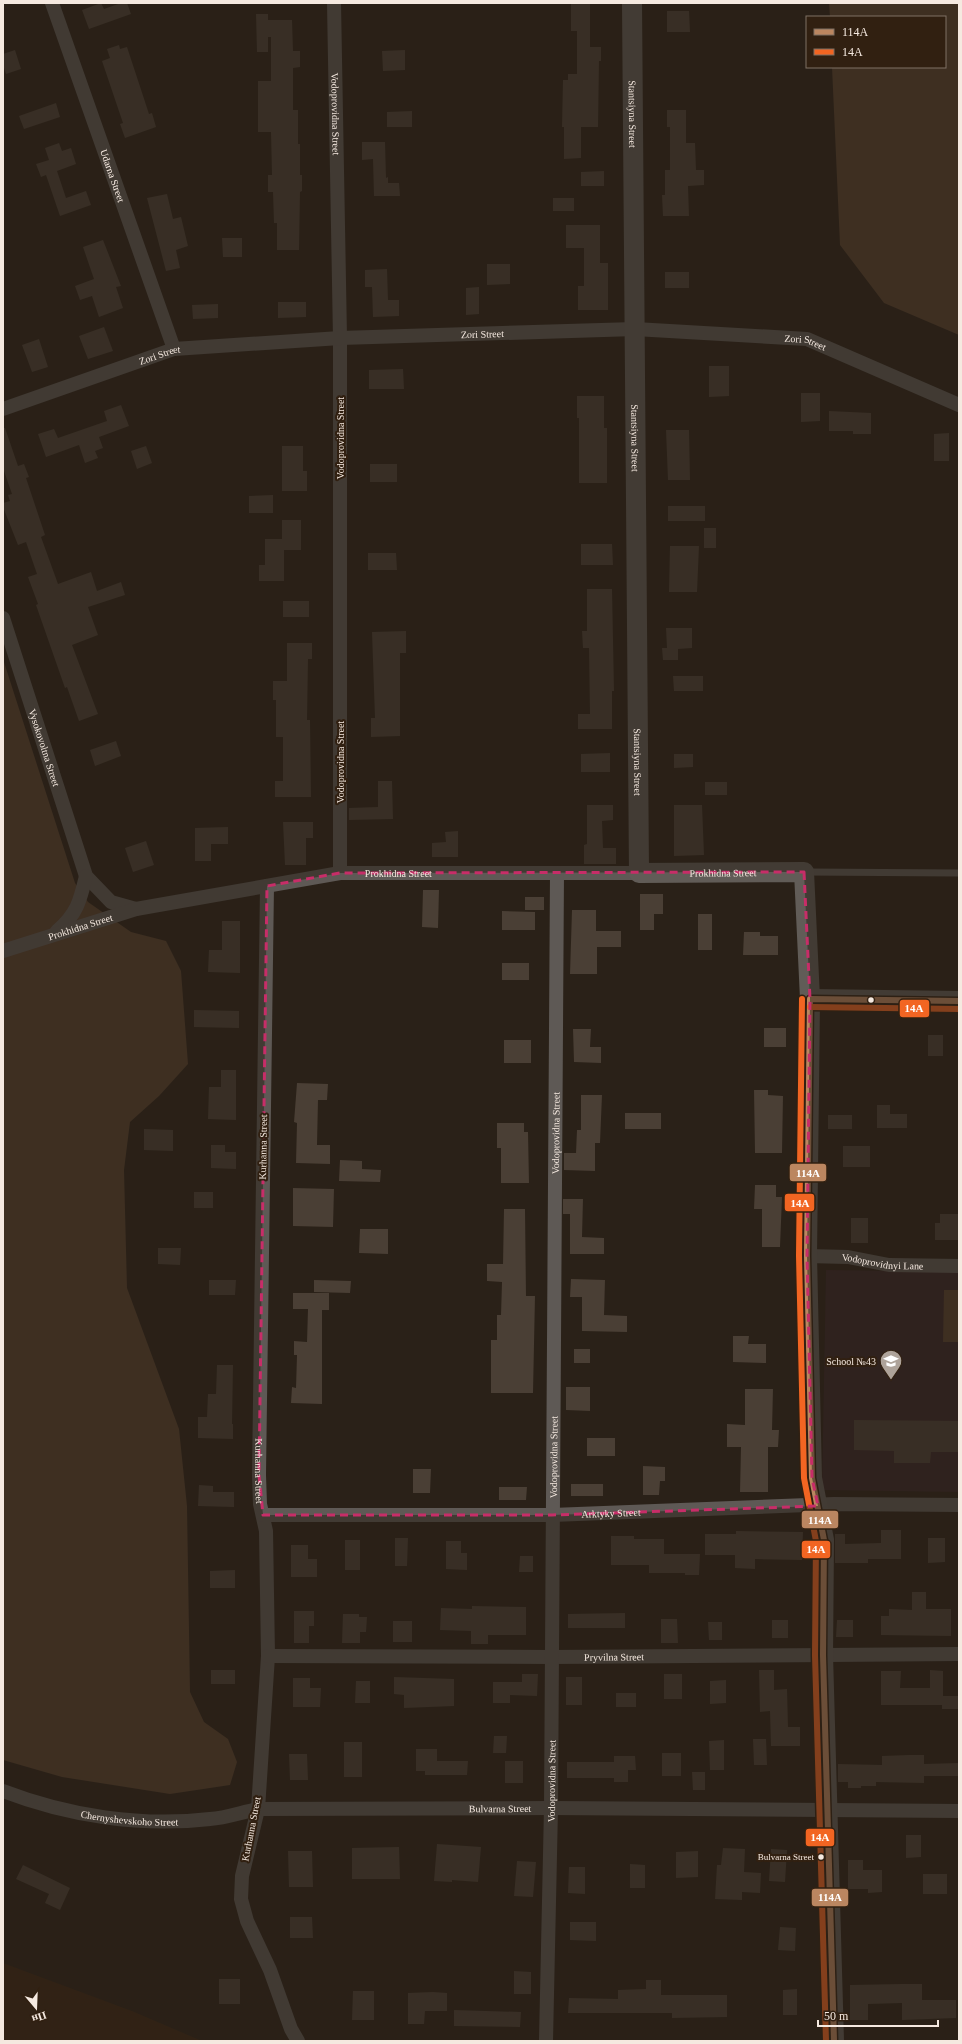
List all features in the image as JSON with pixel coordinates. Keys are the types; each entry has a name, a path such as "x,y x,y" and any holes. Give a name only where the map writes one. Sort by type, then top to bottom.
{"street":[{"name":"Udarna Street","path":"52,3 174,349"},
{"name":"Vodoprovidna Street","path":"334,3 340,338 340,873"},
{"name":"Stantsiyna Street","path":"632,3 639,873"},
{"name":"Zori Street","path":"3,409 174,349 340,338 635,329 807,338 959,405"},
{"name":"Vysokovoltna Street","path":"3,618 86,876 111,902 136,909"},
{"name":"Prokhidna Street","path":"3,951 136,909 340,873 804,872"},
{"path":"804,872 810,999 807,1256 812,1478 824,1540 823,1655 834,2041"},
{"name":"Vodoprovidna Street","path":"546,2041 551,1808 557,873"},
{"path":"52,935 70,920 80,902 86,876"},
{"name":"Kurhanna Street","path":"267,886 259,1495 266,1531 268,1656 258,1809 242,1876 241,1899 247,1921 270,1970 291,2029 298,2041"},
{"path":"810,999 959,1001"},
{"name":"Vodoprovidnyi Lane","path":"807,1256 848,1256 889,1265 959,1266"},
{"name":"Arktyky Street","path":"262,1515 552,1515 818,1506 834,1504 959,1505"},
{"name":"Pryvilna Street","path":"268,1656 551,1657 959,1654"},
{"name":"Chernyshevskoho Street","path":"3,1792 67,1811 115,1819 163,1822 211,1819 258,1809"},
{"name":"Bulvarna Street","path":"258,1809 551,1808 959,1811"}],"lane":[{"path":"804,872 959,873"}],"highlighted area":[{"path":"804,872 810,999 807,1256 812,1478 818,1506 552,1515 263,1515 259,1475 267,886 340,873"}],"shaded area":[{"path":"829,3 959,3 959,335 884,303 840,245 832,68 946,68 946,16 830,16"},
{"path":"3,659 75,883 88,902 131,932 166,941 181,971 188,1064 159,1096 130,1122 124,1170 127,1288 179,1429 187,1506 190,1692 204,1722 228,1739 237,1762 230,1785 170,1794 62,1777 3,1760"},
{"name":"School №43","path":"826,1270 959,1272 959,1492 822,1490"},
{"path":"944,1290 959,1290 959,1342 943,1342"},
{"path":"3,1963 132,2011 202,2041 3,2041"}],"building":[{"path":"101,3 104,9 121,3 127,3 131,14 89,29 82,10"},
{"path":"571,3 590,3 590,47 601,47 601,61 599,61 598,127 581,127 581,158 564,159 564,127 562,127 563,80 568,80 568,74 577,74 577,31 571,31"},
{"path":"667,11 689,11 690,32 667,32"},
{"path":"256,14 268,14 268,20 292,20 293,51 300,51 300,67 293,68 293,110 298,110 298,144 300,144 300,175 302,175 302,191 300,192 299,250 277,250 277,223 274,223 273,192 268,192 268,175 272,175 271,132 258,132 258,81 271,81 271,37 268,37 268,52 257,52"},
{"path":"119,45 120,49 127,47 149,114 152,113 156,127 125,138 120,124 123,123 102,61 110,58 107,49"},
{"path":"15,50 21,69 6,74 3,65 3,54"},
{"path":"405,50 405,70 383,71 382,51"},
{"path":"56,103 60,117 24,129 19,116"},
{"path":"667,110 686,110 686,143 695,143 696,170 704,170 704,185 688,186 689,216 663,216 662,195 665,195 665,170 670,170 670,127 667,127"},
{"path":"412,111 412,127 387,127 387,112"},
{"path":"362,142 385,142 386,178 388,177 388,183 399,183 400,196 374,196 373,159 362,160"},
{"path":"59,143 62,151 71,148 76,164 57,171 66,198 86,191 91,205 60,216 46,175 41,177 36,164 49,160 45,148"},
{"path":"604,171 604,186 581,186 581,172"},
{"path":"167,194 173,219 181,217 188,246 176,250 180,268 166,271 147,198"},
{"path":"553,198 574,198 574,211 553,211"},
{"path":"566,225 600,225 600,263 608,263 608,310 578,310 578,286 584,286 584,248 566,248"},
{"path":"222,238 242,238 242,257 223,257"},
{"path":"103,240 121,286 116,287 123,308 99,317 92,296 80,300 75,286 94,279 83,247"},
{"path":"487,264 510,264 510,284 487,285"},
{"path":"387,269 388,300 399,300 399,316 373,317 372,287 365,287 365,270"},
{"path":"665,272 689,272 689,288 665,288"},
{"path":"479,287 479,314 466,315 466,288"},
{"path":"278,302 306,302 306,317 278,318"},
{"path":"218,304 218,318 193,319 192,305"},
{"path":"104,327 113,351 88,359 79,336"},
{"path":"39,339 48,367 32,372 22,345"},
{"path":"709,366 729,366 729,396 709,397"},
{"path":"403,369 404,389 369,389 369,370"},
{"path":"801,393 820,393 820,421 801,422"},
{"path":"577,396 604,396 604,428 607,428 607,483 579,483 579,418 577,418"},
{"path":"121,405 129,426 99,437 103,448 95,451 98,458 85,463 79,445 46,457 38,434 54,429 58,438 107,421 104,411"},
{"path":"829,411 871,413 871,434 853,434 853,431 829,431"},
{"path":"3,428 5,428 18,466 24,464 29,477 26,478 45,535 41,537 58,584 91,572 97,591 121,582 125,595 88,607 98,635 72,645 98,714 79,721 67,687 65,688 36,605 38,604 28,577 37,574 26,542 18,545 3,507 3,503 10,501 8,495 12,494 3,468"},
{"path":"666,430 689,430 690,480 668,480"},
{"path":"949,433 949,461 934,461 934,434"},
{"path":"146,446 152,463 137,469 131,451"},
{"path":"282,446 303,446 303,471 307,471 307,491 282,491"},
{"path":"370,464 397,464 397,482 370,482"},
{"path":"273,495 273,513 249,513 249,496"},
{"path":"668,506 705,506 705,521 668,521"},
{"path":"282,520 301,520 301,550 284,550 284,581 259,581 259,565 265,565 265,539 282,539"},
{"path":"704,528 716,528 716,548 704,548"},
{"path":"581,544 612,544 613,565 581,565"},
{"path":"670,546 699,546 697,592 669,592"},
{"path":"368,553 396,553 397,570 368,570"},
{"path":"587,589 612,589 614,691 612,691 612,729 578,729 578,714 590,714 589,648 583,648 582,631 587,631"},
{"path":"283,601 309,601 309,617 283,617"},
{"path":"666,628 692,628 692,648 678,649 678,660 663,660 662,648 667,648"},
{"path":"406,631 406,653 400,653 400,736 371,737 371,718 375,718 372,632"},
{"path":"287,643 312,643 312,659 308,659 307,720 310,720 311,797 275,797 275,781 283,781 283,737 276,737 276,700 273,700 273,681 287,681"},
{"path":"673,676 703,676 703,691 674,691"},
{"path":"116,741 121,756 95,766 90,750"},
{"path":"610,753 610,772 581,772 581,754"},
{"path":"674,754 693,754 693,767 674,768"},
{"path":"378,781 392,781 393,819 349,820 349,808 378,807"},
{"path":"705,782 727,782 727,795 705,795"},
{"path":"587,805 613,805 613,820 602,821 603,848 616,848 616,864 584,864 584,845 587,844"},
{"path":"674,805 702,805 704,855 674,856"},
{"path":"283,822 313,822 313,838 306,838 306,865 285,865"},
{"path":"228,827 228,844 211,844 211,861 195,861 195,828"},
{"path":"458,831 458,857 432,857 432,843 446,842 445,832"},
{"path":"146,841 154,865 133,872 125,848"},
{"path":"423,890 439,890 438,928 422,927"},
{"path":"640,894 663,894 663,914 654,914 654,930 640,930"},
{"path":"525,897 544,897 544,910 525,910"},
{"path":"572,910 596,910 596,931 621,931 621,947 597,947 597,974 570,974"},
{"path":"502,911 535,912 535,930 502,930"},
{"path":"698,914 712,914 712,950 698,950"},
{"path":"222,921 240,921 240,973 208,972 209,950 222,950"},
{"path":"744,932 760,932 760,936 778,936 778,955 743,955"},
{"path":"502,963 529,963 529,980 502,980"},
{"path":"194,1010 239,1011 239,1028 194,1027"},
{"path":"764,1028 786,1028 786,1047 764,1047"},
{"path":"573,1029 591,1029 590,1047 601,1047 601,1063 574,1062"},
{"path":"928,1035 943,1035 943,1056 928,1056"},
{"path":"504,1040 531,1040 531,1063 504,1063"},
{"path":"221,1070 236,1070 236,1120 208,1119 209,1087 221,1087"},
{"path":"297,1083 328,1084 327,1100 318,1100 317,1145 330,1145 330,1164 296,1163 297,1123 294,1122"},
{"path":"754,1090 768,1090 768,1095 783,1096 782,1153 755,1153"},
{"path":"581,1095 602,1095 600,1143 595,1143 595,1171 564,1170 564,1153 576,1153 577,1130 581,1130"},
{"path":"877,1105 890,1105 890,1114 907,1114 907,1128 877,1128"},
{"path":"625,1113 661,1113 661,1129 625,1129"},
{"path":"828,1115 852,1115 852,1129 828,1129"},
{"path":"497,1123 524,1123 524,1132 528,1132 529,1183 501,1183 501,1148 497,1148"},
{"path":"144,1129 173,1130 173,1151 144,1150"},
{"path":"211,1145 225,1145 225,1152 236,1152 236,1169 211,1168"},
{"path":"843,1146 870,1146 870,1167 843,1167"},
{"path":"340,1160 362,1161 362,1169 381,1170 380,1182 339,1181"},
{"path":"755,1185 776,1185 776,1197 782,1197 780,1247 762,1247 762,1209 754,1209"},
{"path":"293,1188 334,1189 333,1227 293,1226"},
{"path":"194,1192 213,1192 213,1208 194,1208"},
{"path":"563,1199 583,1199 582,1237 604,1238 604,1254 570,1254 570,1214 563,1214"},
{"path":"504,1209 525,1209 526,1296 535,1296 533,1393 491,1393 491,1340 497,1340 497,1315 501,1315 502,1282 487,1281 487,1264 503,1264"},
{"path":"940,1214 959,1214 959,1240 935,1240 935,1223 940,1223"},
{"path":"851,1218 868,1218 868,1243 851,1243"},
{"path":"360,1229 388,1229 388,1254 359,1253"},
{"path":"158,1248 181,1248 180,1265 158,1264"},
{"path":"571,1279 605,1280 604,1315 627,1316 627,1332 582,1331 582,1297 570,1297"},
{"path":"209,1280 236,1280 235,1295 209,1295"},
{"path":"314,1280 351,1281 350,1293 314,1292"},
{"path":"293,1293 329,1293 329,1310 322,1310 322,1404 291,1403 292,1387 296,1388 297,1355 294,1355 294,1341 307,1342 308,1309 293,1309"},
{"path":"733,1336 749,1336 748,1344 766,1344 766,1363 733,1362"},
{"path":"574,1349 590,1349 590,1363 574,1363"},
{"path":"217,1365 233,1365 233,1439 198,1438 198,1417 207,1417 208,1394 216,1394"},
{"path":"566,1387 590,1387 590,1411 566,1410"},
{"path":"745,1389 773,1389 772,1430 779,1430 778,1447 768,1447 768,1492 740,1492 741,1447 727,1447 727,1424 745,1425"},
{"path":"854,1420 959,1421 959,1452 931,1452 930,1463 894,1463 894,1451 854,1450"},
{"path":"587,1438 615,1438 615,1456 587,1456"},
{"path":"643,1466 665,1467 665,1481 660,1481 659,1495 643,1495"},
{"path":"413,1469 431,1469 430,1493 413,1493"},
{"path":"571,1484 603,1484 603,1496 571,1496"},
{"path":"199,1485 213,1486 213,1492 234,1492 234,1507 198,1506"},
{"path":"499,1487 527,1487 526,1500 499,1500"},
{"path":"881,1530 901,1530 901,1559 868,1559 868,1563 835,1563 835,1534 845,1534 845,1544 881,1543"},
{"path":"736,1531 803,1532 802,1560 755,1559 755,1569 735,1568 735,1555 705,1555 705,1534 736,1534"},
{"path":"611,1536 634,1536 634,1539 664,1539 664,1554 700,1554 699,1575 685,1575 685,1573 649,1573 649,1565 611,1565"},
{"path":"395,1538 408,1538 407,1566 395,1566"},
{"path":"928,1538 945,1538 945,1562 928,1563"},
{"path":"345,1540 360,1540 360,1570 345,1570"},
{"path":"446,1541 461,1541 461,1553 467,1553 467,1570 446,1569"},
{"path":"291,1545 308,1545 308,1559 317,1559 317,1577 291,1577"},
{"path":"520,1556 533,1556 533,1572 519,1572"},
{"path":"235,1570 235,1588 210,1588 210,1571"},
{"path":"912,1592 926,1592 926,1609 951,1609 951,1636 881,1635 881,1616 889,1616 889,1609 912,1610"},
{"path":"472,1606 526,1607 526,1635 488,1635 488,1644 471,1644 471,1631 440,1630 441,1608 472,1609"},
{"path":"294,1611 314,1611 314,1626 309,1626 309,1643 294,1643"},
{"path":"625,1613 625,1628 568,1628 568,1614"},
{"path":"343,1614 359,1614 359,1617 367,1617 366,1632 360,1632 360,1643 342,1643"},
{"path":"661,1619 677,1619 678,1643 661,1643"},
{"path":"772,1620 788,1620 788,1638 772,1638"},
{"path":"837,1620 853,1620 853,1637 836,1637"},
{"path":"393,1621 412,1621 412,1642 393,1642"},
{"path":"708,1622 722,1622 722,1640 709,1640"},
{"path":"211,1670 235,1670 235,1684 211,1684"},
{"path":"759,1670 774,1670 774,1690 787,1689 788,1727 800,1727 800,1746 771,1746 770,1711 760,1712"},
{"path":"930,1670 943,1671 943,1696 959,1696 959,1709 942,1709 942,1705 881,1705 881,1671 901,1671 900,1688 930,1688"},
{"path":"522,1674 538,1674 537,1696 510,1695 510,1703 493,1703 493,1682 522,1682"},
{"path":"664,1674 682,1674 682,1699 664,1699"},
{"path":"394,1677 454,1679 454,1706 404,1708 404,1695 394,1694"},
{"path":"566,1677 582,1677 582,1705 566,1705"},
{"path":"293,1678 310,1678 310,1688 321,1688 320,1707 293,1707"},
{"path":"726,1680 726,1703 710,1704 710,1681"},
{"path":"356,1681 370,1681 370,1703 355,1703"},
{"path":"616,1693 636,1693 636,1707 616,1707"},
{"path":"494,1736 507,1736 506,1753 493,1753"},
{"path":"753,1739 766,1739 767,1765 754,1765"},
{"path":"724,1740 724,1770 710,1770 709,1741"},
{"path":"344,1742 362,1742 362,1777 344,1777"},
{"path":"416,1749 437,1749 437,1761 468,1761 467,1775 425,1775 425,1771 416,1771"},
{"path":"662,1753 681,1753 681,1776 662,1776"},
{"path":"289,1754 307,1754 308,1780 290,1780"},
{"path":"924,1755 924,1764 959,1763 959,1776 924,1776 924,1783 876,1782 876,1786 861,1786 861,1788 848,1788 848,1782 838,1782 838,1764 882,1765 882,1756"},
{"path":"614,1756 635,1756 636,1770 628,1770 628,1782 614,1782 614,1778 567,1778 567,1762 614,1762"},
{"path":"505,1761 523,1761 523,1783 505,1783"},
{"path":"692,1772 705,1772 705,1790 693,1790"},
{"path":"906,1835 921,1835 921,1857 906,1858"},
{"path":"437,1844 481,1847 478,1882 452,1880 452,1882 434,1881"},
{"path":"399,1847 400,1879 352,1879 352,1848"},
{"path":"723,1848 745,1849 744,1872 761,1873 760,1893 742,1892 742,1900 715,1899 717,1865 721,1865"},
{"path":"771,1849 787,1850 785,1882 769,1881"},
{"path":"288,1851 312,1851 313,1887 289,1887"},
{"path":"698,1851 698,1877 676,1878 676,1852"},
{"path":"848,1860 863,1860 863,1870 882,1870 882,1892 868,1893 868,1889 848,1889"},
{"path":"517,1861 536,1862 533,1897 514,1896"},
{"path":"630,1864 645,1865 645,1888 630,1888"},
{"path":"23,1865 70,1888 60,1910 45,1903 49,1894 16,1879"},
{"path":"569,1867 585,1867 585,1894 568,1893"},
{"path":"923,1874 947,1874 947,1894 923,1894"},
{"path":"290,1917 312,1917 313,1938 290,1938"},
{"path":"570,1922 596,1922 596,1941 570,1940"},
{"path":"780,1927 796,1928 795,1951 778,1950"},
{"path":"514,1971 531,1972 531,1994 514,1994"},
{"path":"219,1979 240,1979 240,2004 219,2004"},
{"path":"646,1980 661,1980 661,1995 727,1995 727,2017 672,2018 672,2013 568,2013 569,1998 618,1999 618,1990 646,1989"},
{"path":"922,1984 922,2000 956,2000 956,2018 902,2020 902,2003 868,2004 868,2020 850,2020 850,1985"},
{"path":"797,1989 797,2015 783,2015 783,1990"},
{"path":"353,1991 374,1991 374,2020 352,2020"},
{"path":"408,1993 447,1993 447,2011 425,2011 424,2024 408,2024"},
{"path":"454,2010 521,2012 520,2027 454,2026"}],"transit line":[{"name":"14А","path":"802,999 799,1256 804,1478 816,1541 815,1655 826,2041"},
{"name":"114А","path":"810,999 807,1256 812,1478 824,1540 823,1655 834,2041"},
{"name":"114А","path":"810,999 959,1001"},
{"name":"14А","path":"810,1007 959,1009"}],"place":[{"name":"School №43","path":"891,1380"},
{"name":"Bulvarna Street","path":"821,1857"}]}
